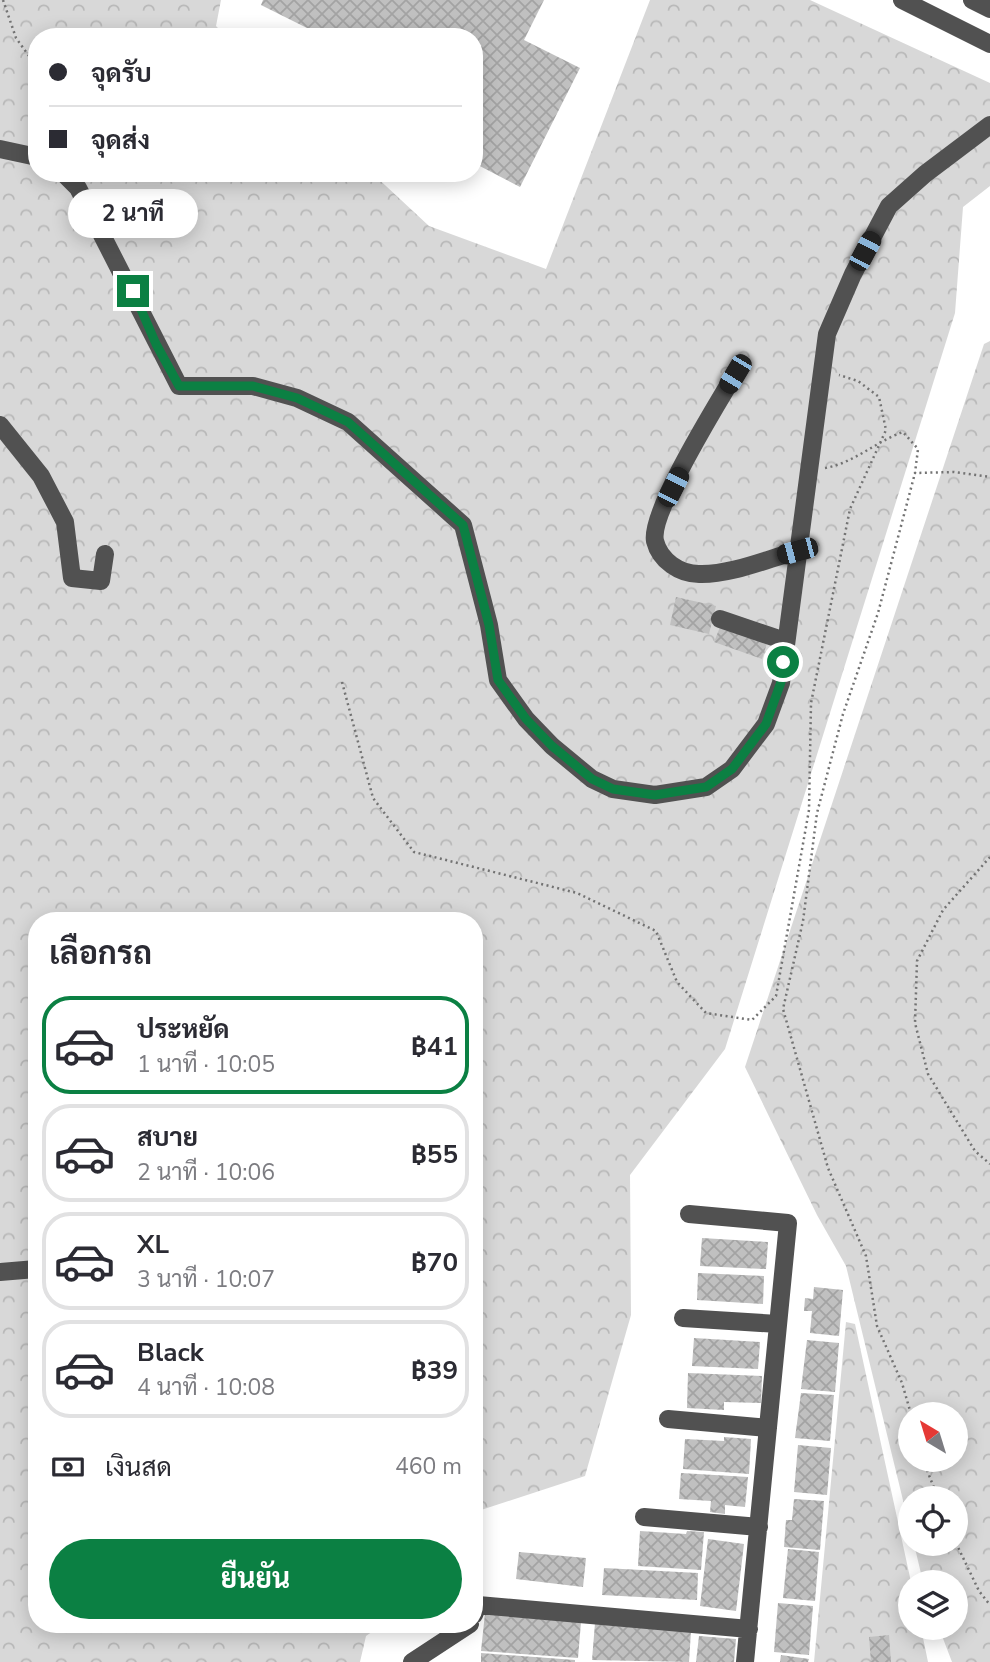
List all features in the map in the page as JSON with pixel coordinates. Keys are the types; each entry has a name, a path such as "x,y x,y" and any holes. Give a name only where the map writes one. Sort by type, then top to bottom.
{"street":[{"path":"902,0 990,44"},
{"path":"972,0 990,9"},
{"path":"72,182 78,188 179,386 253,386 297,398 348,422 463,525 489,625 498,680 526,719 552,746 592,779 613,789 655,795 706,787 732,769 766,724 781,682 827,334 853,274 889,206 925,174 990,125"},
{"path":"0,149 28,155"},
{"path":"735,374 661,509 654,540 661,554 675,569 701,574 797,551"},
{"path":"0,425 41,476 65,522 72,578 101,581 105,554"},
{"path":"720,619 785,641"},
{"path":"688,1214 788,1223 745,1662"},
{"path":"0,1272 28,1270"},
{"path":"683,1318 778,1324"},
{"path":"668,1419 768,1428"},
{"path":"644,1517 759,1527"},
{"path":"483,1605 749,1629"},
{"path":"412,1662 456,1633"}],"path":[{"path":"2,0 16,38 28,55"},
{"path":"342,682 373,798 414,852 475,870 577,893 656,931 677,982 706,1013 752,1020 776,996 809,810 811,704 850,509 886,430 879,397 858,381 822,370"},
{"path":"808,471 842,465 881,440 903,432 918,449 915,473 878,613 843,714 817,813 803,921 783,1009 828,1168 866,1256 877,1326 908,1402"},
{"path":"915,473 954,472 990,477"},
{"path":"990,857 943,911 917,961 915,1023 928,1074 975,1151 990,1164"},
{"path":"962,1556 979,1591 990,1605"}],"green space":[{"path":"0,0 221,0 216,26 218,28 28,28 28,182 382,182 429,226 546,269 650,0 810,0 990,83 990,186 963,207 955,313 725,1049 630,1175 631,1315 585,1476 483,1509 483,912 28,912 28,1633 370,1633 366,1636 360,1662 0,1662"},
{"path":"990,341 990,1662 952,1662 944,1640 968,1640 968,1570 920,1570 917,1556 968,1556 968,1486 900,1486 846,1266 817,1215 745,1067 984,344"},
{"path":"846,1322 855,1324 898,1522 898,1556 905,1556 908,1570 898,1570 898,1640 923,1640 928,1662 814,1662"}],"building":[{"path":"263,0 544,0 524,40 580,68 520,187 483,168 483,28 307,28 261,5"},
{"path":"676,597 716,606 709,634 670,625"},
{"path":"720,627 767,643 762,659 714,642"},
{"path":"702,1238 768,1242 766,1269 700,1266"},
{"path":"698,1273 764,1276 763,1304 697,1300"},
{"path":"814,1287 843,1290 839,1336 810,1333 812,1311 804,1311 805,1298 813,1299"},
{"path":"694,1338 760,1342 758,1369 692,1366"},
{"path":"807,1340 839,1343 835,1392 801,1389"},
{"path":"688,1373 762,1376 761,1403 724,1402 724,1410 687,1408"},
{"path":"801,1393 834,1395 830,1441 795,1438"},
{"path":"724,1437 751,1439 749,1474 683,1469 685,1439 724,1441"},
{"path":"798,1445 831,1448 827,1495 794,1492"},
{"path":"681,1473 748,1477 745,1507 725,1505 725,1514 710,1512 711,1501 679,1499"},
{"path":"794,1499 824,1501 820,1550 784,1547 786,1520 792,1520"},
{"path":"640,1531 686,1534 687,1531 704,1532 701,1570 638,1566"},
{"path":"708,1539 744,1544 736,1611 700,1606"},
{"path":"788,1549 819,1552 815,1601 783,1598"},
{"path":"519,1552 586,1558 583,1587 516,1579"},
{"path":"604,1568 698,1573 697,1600 602,1595"},
{"path":"778,1603 813,1606 809,1655 774,1652"},
{"path":"485,1613 581,1622 578,1658 481,1651"},
{"path":"595,1623 691,1631 689,1662 592,1660"},
{"path":"889,1635 891,1662 871,1662 869,1637"},
{"path":"699,1636 736,1639 734,1662 696,1662"},
{"path":"481,1653 575,1660 575,1662 481,1662"},
{"path":"781,1655 809,1659 808,1662 780,1662"}],"route":[{"path":"133,291 156,344 179,386 253,386 297,398 348,422 463,525 489,625 498,680 526,719 552,746 592,779 613,789 655,795 706,787 732,769 766,724 781,682 783,662"}]}
